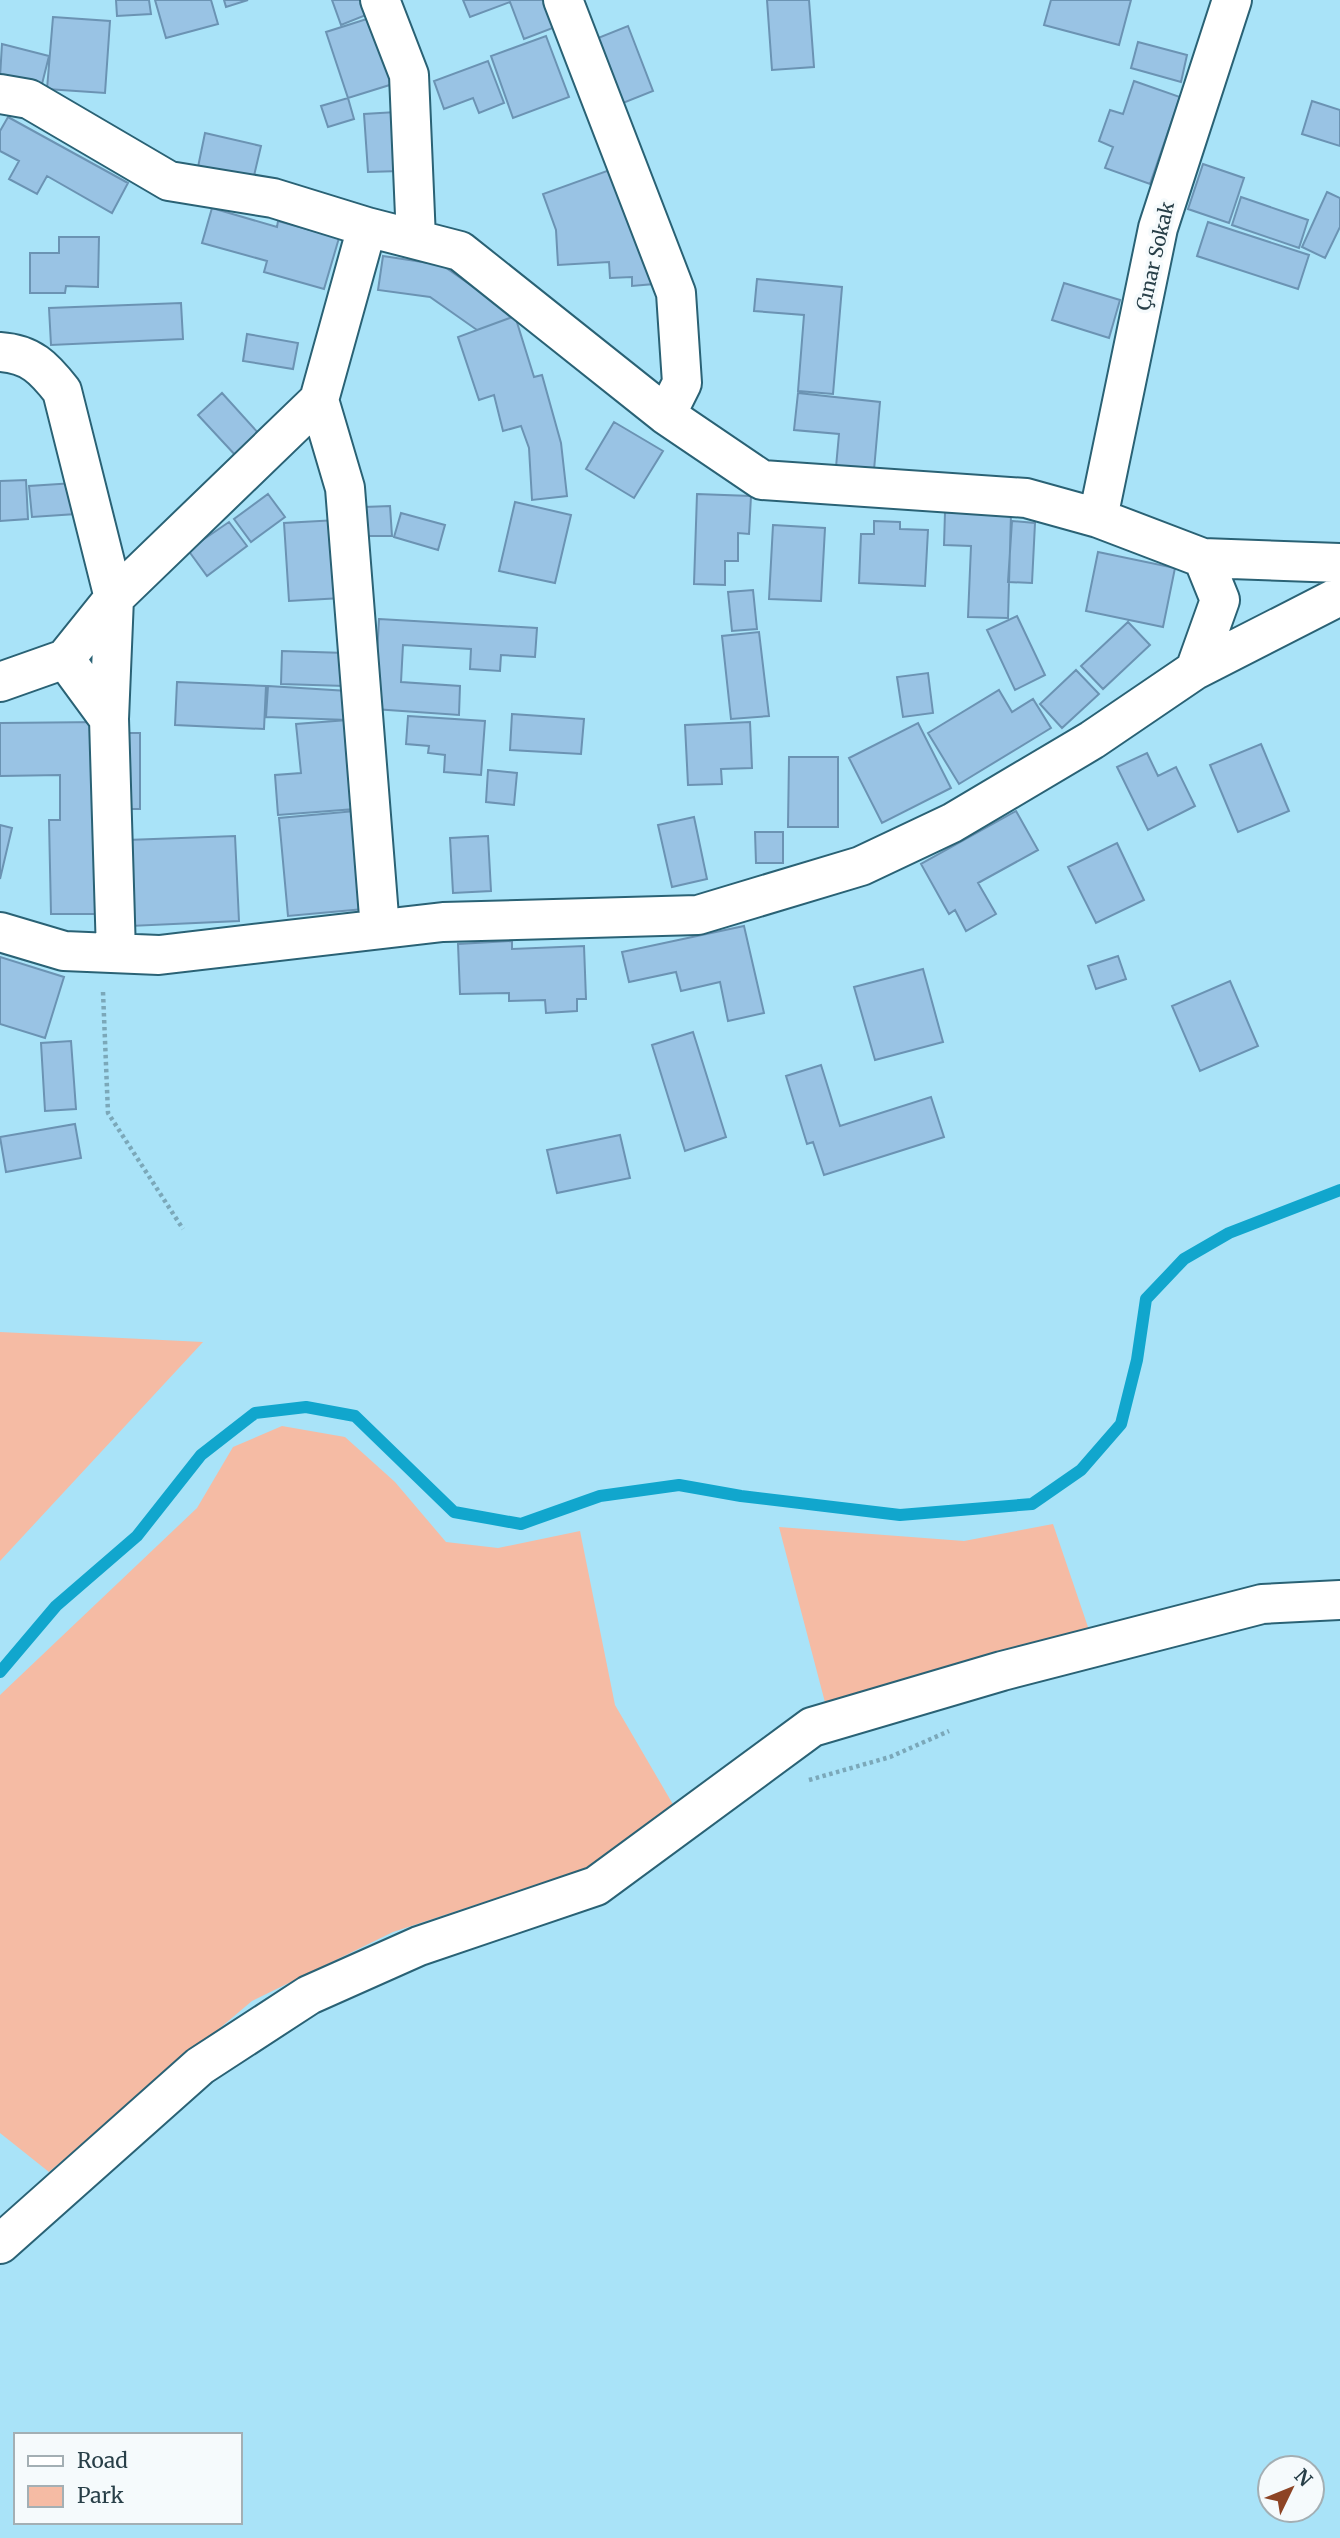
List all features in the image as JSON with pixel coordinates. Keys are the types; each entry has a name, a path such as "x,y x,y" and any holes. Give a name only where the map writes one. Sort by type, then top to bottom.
{"street":[{"path":"380,0 409,75 416,239"},
{"path":"563,0 676,293 682,383 666,415"},
{"name":"Çınar Sokak","path":"1098,518 1158,228 1232,0"},
{"path":"0,94 29,99 169,181 273,198 367,227 460,251 666,415 762,480 1026,498 1098,518 1203,558 1340,563"},
{"path":"0,682 65,659 114,598 320,400 367,227"},
{"path":"0,352 15,353 42,366 62,391 114,598 109,719 109,953"},
{"path":"320,400 345,488 380,929"},
{"path":"1195,670 1220,600 1203,558"},
{"path":"0,932 64,951 159,955 443,922 698,915 861,866 952,823 1093,740 1195,670 1340,596"},
{"path":"65,659 109,719"},
{"path":"0,2244 200,2066 309,1995 419,1946 596,1886 812,1727 1002,1671 1262,1604 1340,1600"}],"path":[{"path":"109,953 108,1113 183,1229"}],"green space":[{"path":"0,1332 203,1342 0,1561"},
{"path":"282,1426 345,1437 395,1482 446,1542 498,1548 580,1531 615,1705 678,1813 593,1866 393,1932 252,2001 49,2172 0,2133 0,1695 197,1508 233,1447"},
{"path":"1053,1524 1090,1633 827,1710 779,1527 964,1541"}],"building":[{"path":"116,0 149,0 151,14 117,16"},
{"path":"155,0 211,0 218,24 166,38"},
{"path":"224,0 248,0 226,7"},
{"path":"332,0 366,0 371,13 341,25"},
{"path":"463,0 548,0 558,26 524,39 510,2 470,17"},
{"path":"767,0 809,0 814,67 772,70"},
{"path":"1051,0 1131,0 1119,45 1044,25"},
{"path":"53,17 110,21 105,93 47,89"},
{"path":"373,17 396,83 348,98 326,32"},
{"path":"628,26 653,91 618,105 593,40"},
{"path":"546,36 569,97 513,118 491,56"},
{"path":"1138,42 1187,55 1181,82 1131,68"},
{"path":"2,44 49,56 41,88 0,77"},
{"path":"488,61 504,103 479,113 473,98 444,109 434,81"},
{"path":"1134,81 1180,97 1150,184 1105,168 1113,147 1099,141 1110,110 1123,114"},
{"path":"348,98 354,119 328,127 321,106"},
{"path":"1312,101 1340,110 1340,146 1302,134"},
{"path":"396,112 400,171 368,172 364,114"},
{"path":"8,117 128,183 112,213 47,176 37,194 9,179 19,161 0,151 0,131"},
{"path":"205,133 261,146 253,180 198,167"},
{"path":"1203,164 1244,178 1229,223 1188,209"},
{"path":"618,167 654,284 632,286 632,277 610,278 609,262 558,265 556,230 543,194"},
{"path":"1327,192 1340,198 1340,227 1325,258 1302,247"},
{"path":"1241,197 1308,220 1299,248 1232,225"},
{"path":"212,208 277,227 278,221 339,238 324,289 264,272 267,261 202,243"},
{"path":"1208,222 1309,255 1298,289 1197,256"},
{"path":"59,237 99,237 98,287 66,286 65,293 30,293 30,253 59,253"},
{"path":"383,256 442,265 515,316 477,330 430,297 378,290"},
{"path":"757,279 842,287 833,394 798,391 804,315 754,311"},
{"path":"1064,283 1120,300 1109,338 1052,320"},
{"path":"181,303 183,339 51,345 49,308"},
{"path":"515,316 534,377 542,375 561,443 567,496 532,500 529,448 521,426 503,431 494,395 479,400 458,337"},
{"path":"247,334 298,343 293,369 243,361"},
{"path":"222,393 260,435 237,457 198,415"},
{"path":"798,393 880,402 874,470 836,467 839,434 794,430"},
{"path":"614,422 663,451 634,498 586,469"},
{"path":"26,480 28,519 0,521 0,481"},
{"path":"74,483 76,514 32,517 29,486"},
{"path":"268,494 285,517 251,542 234,519"},
{"path":"697,494 751,496 749,534 738,533 738,561 725,561 725,585 694,584"},
{"path":"515,502 571,515 555,583 499,571"},
{"path":"390,506 392,536 365,536 364,507"},
{"path":"945,512 1011,514 1008,618 968,617 971,546 944,545"},
{"path":"401,513 445,525 438,550 394,537"},
{"path":"337,520 342,598 289,601 284,523"},
{"path":"874,521 900,522 900,529 928,530 925,586 859,583 861,534 874,534"},
{"path":"1012,521 1035,523 1032,583 1008,582"},
{"path":"229,522 247,546 207,576 188,550"},
{"path":"773,525 825,528 821,601 769,599"},
{"path":"1098,552 1175,568 1163,627 1086,611"},
{"path":"753,590 757,629 732,631 728,592"},
{"path":"1017,616 1045,675 1015,690 987,630"},
{"path":"379,619 537,628 535,657 501,655 500,671 470,669 471,649 403,645 401,682 460,686 459,715 374,709"},
{"path":"1128,622 1150,645 1103,689 1081,666"},
{"path":"759,632 769,716 731,719 722,636"},
{"path":"282,651 346,653 345,686 281,684"},
{"path":"1076,670 1099,694 1062,728 1040,704"},
{"path":"928,673 933,713 903,717 897,677"},
{"path":"177,682 266,686 264,729 175,725"},
{"path":"268,686 348,691 348,720 266,717"},
{"path":"999,690 1012,712 1033,699 1051,728 959,784 928,733"},
{"path":"512,714 584,719 581,754 510,750"},
{"path":"408,716 485,721 481,775 444,772 445,755 428,753 429,746 406,744"},
{"path":"348,720 355,809 278,815 275,775 301,773 296,724"},
{"path":"100,722 103,914 51,914 49,820 60,820 60,775 0,776 0,723"},
{"path":"750,722 752,768 721,769 722,784 688,785 685,725"},
{"path":"918,723 951,788 882,823 849,758"},
{"path":"119,733 140,733 140,809 119,809"},
{"path":"1261,744 1289,811 1238,832 1210,765"},
{"path":"1147,753 1158,776 1176,767 1195,806 1148,830 1117,767"},
{"path":"789,757 838,757 838,827 788,827"},
{"path":"488,770 517,773 514,805 486,802"},
{"path":"355,811 364,909 288,916 279,818"},
{"path":"1016,811 1038,850 978,883 996,914 966,931 955,910 949,914 921,864"},
{"path":"694,817 707,879 672,887 658,825"},
{"path":"0,825 12,828 0,879"},
{"path":"755,832 783,832 783,863 756,863"},
{"path":"235,836 239,921 130,926 127,840"},
{"path":"488,836 491,891 453,893 450,838"},
{"path":"1117,843 1144,900 1096,923 1068,867"},
{"path":"744,926 764,1013 728,1021 720,982 681,991 676,972 629,982 622,952"},
{"path":"512,941 512,949 584,946 586,999 577,999 577,1011 546,1013 545,1000 509,1001 509,993 460,994 458,944"},
{"path":"1118,956 1126,979 1096,989 1088,966"},
{"path":"0,957 64,977 45,1038 0,1024"},
{"path":"923,969 943,1042 875,1060 854,987"},
{"path":"1230,981 1258,1046 1200,1071 1172,1006"},
{"path":"693,1032 726,1137 685,1151 652,1045"},
{"path":"71,1041 76,1109 45,1111 41,1043"},
{"path":"821,1065 840,1126 931,1097 944,1137 824,1175 813,1142 807,1144 786,1076"},
{"path":"75,1124 81,1158 6,1172 0,1137"},
{"path":"620,1135 630,1178 557,1193 547,1150"}],"waterway":[{"path":"0,1672 56,1606 137,1536 201,1455 255,1413 306,1407 355,1416 454,1512 521,1524 600,1496 679,1485 741,1496 900,1515 1032,1504 1081,1470 1121,1424 1137,1360 1146,1299 1184,1259 1229,1233 1340,1190"}]}
